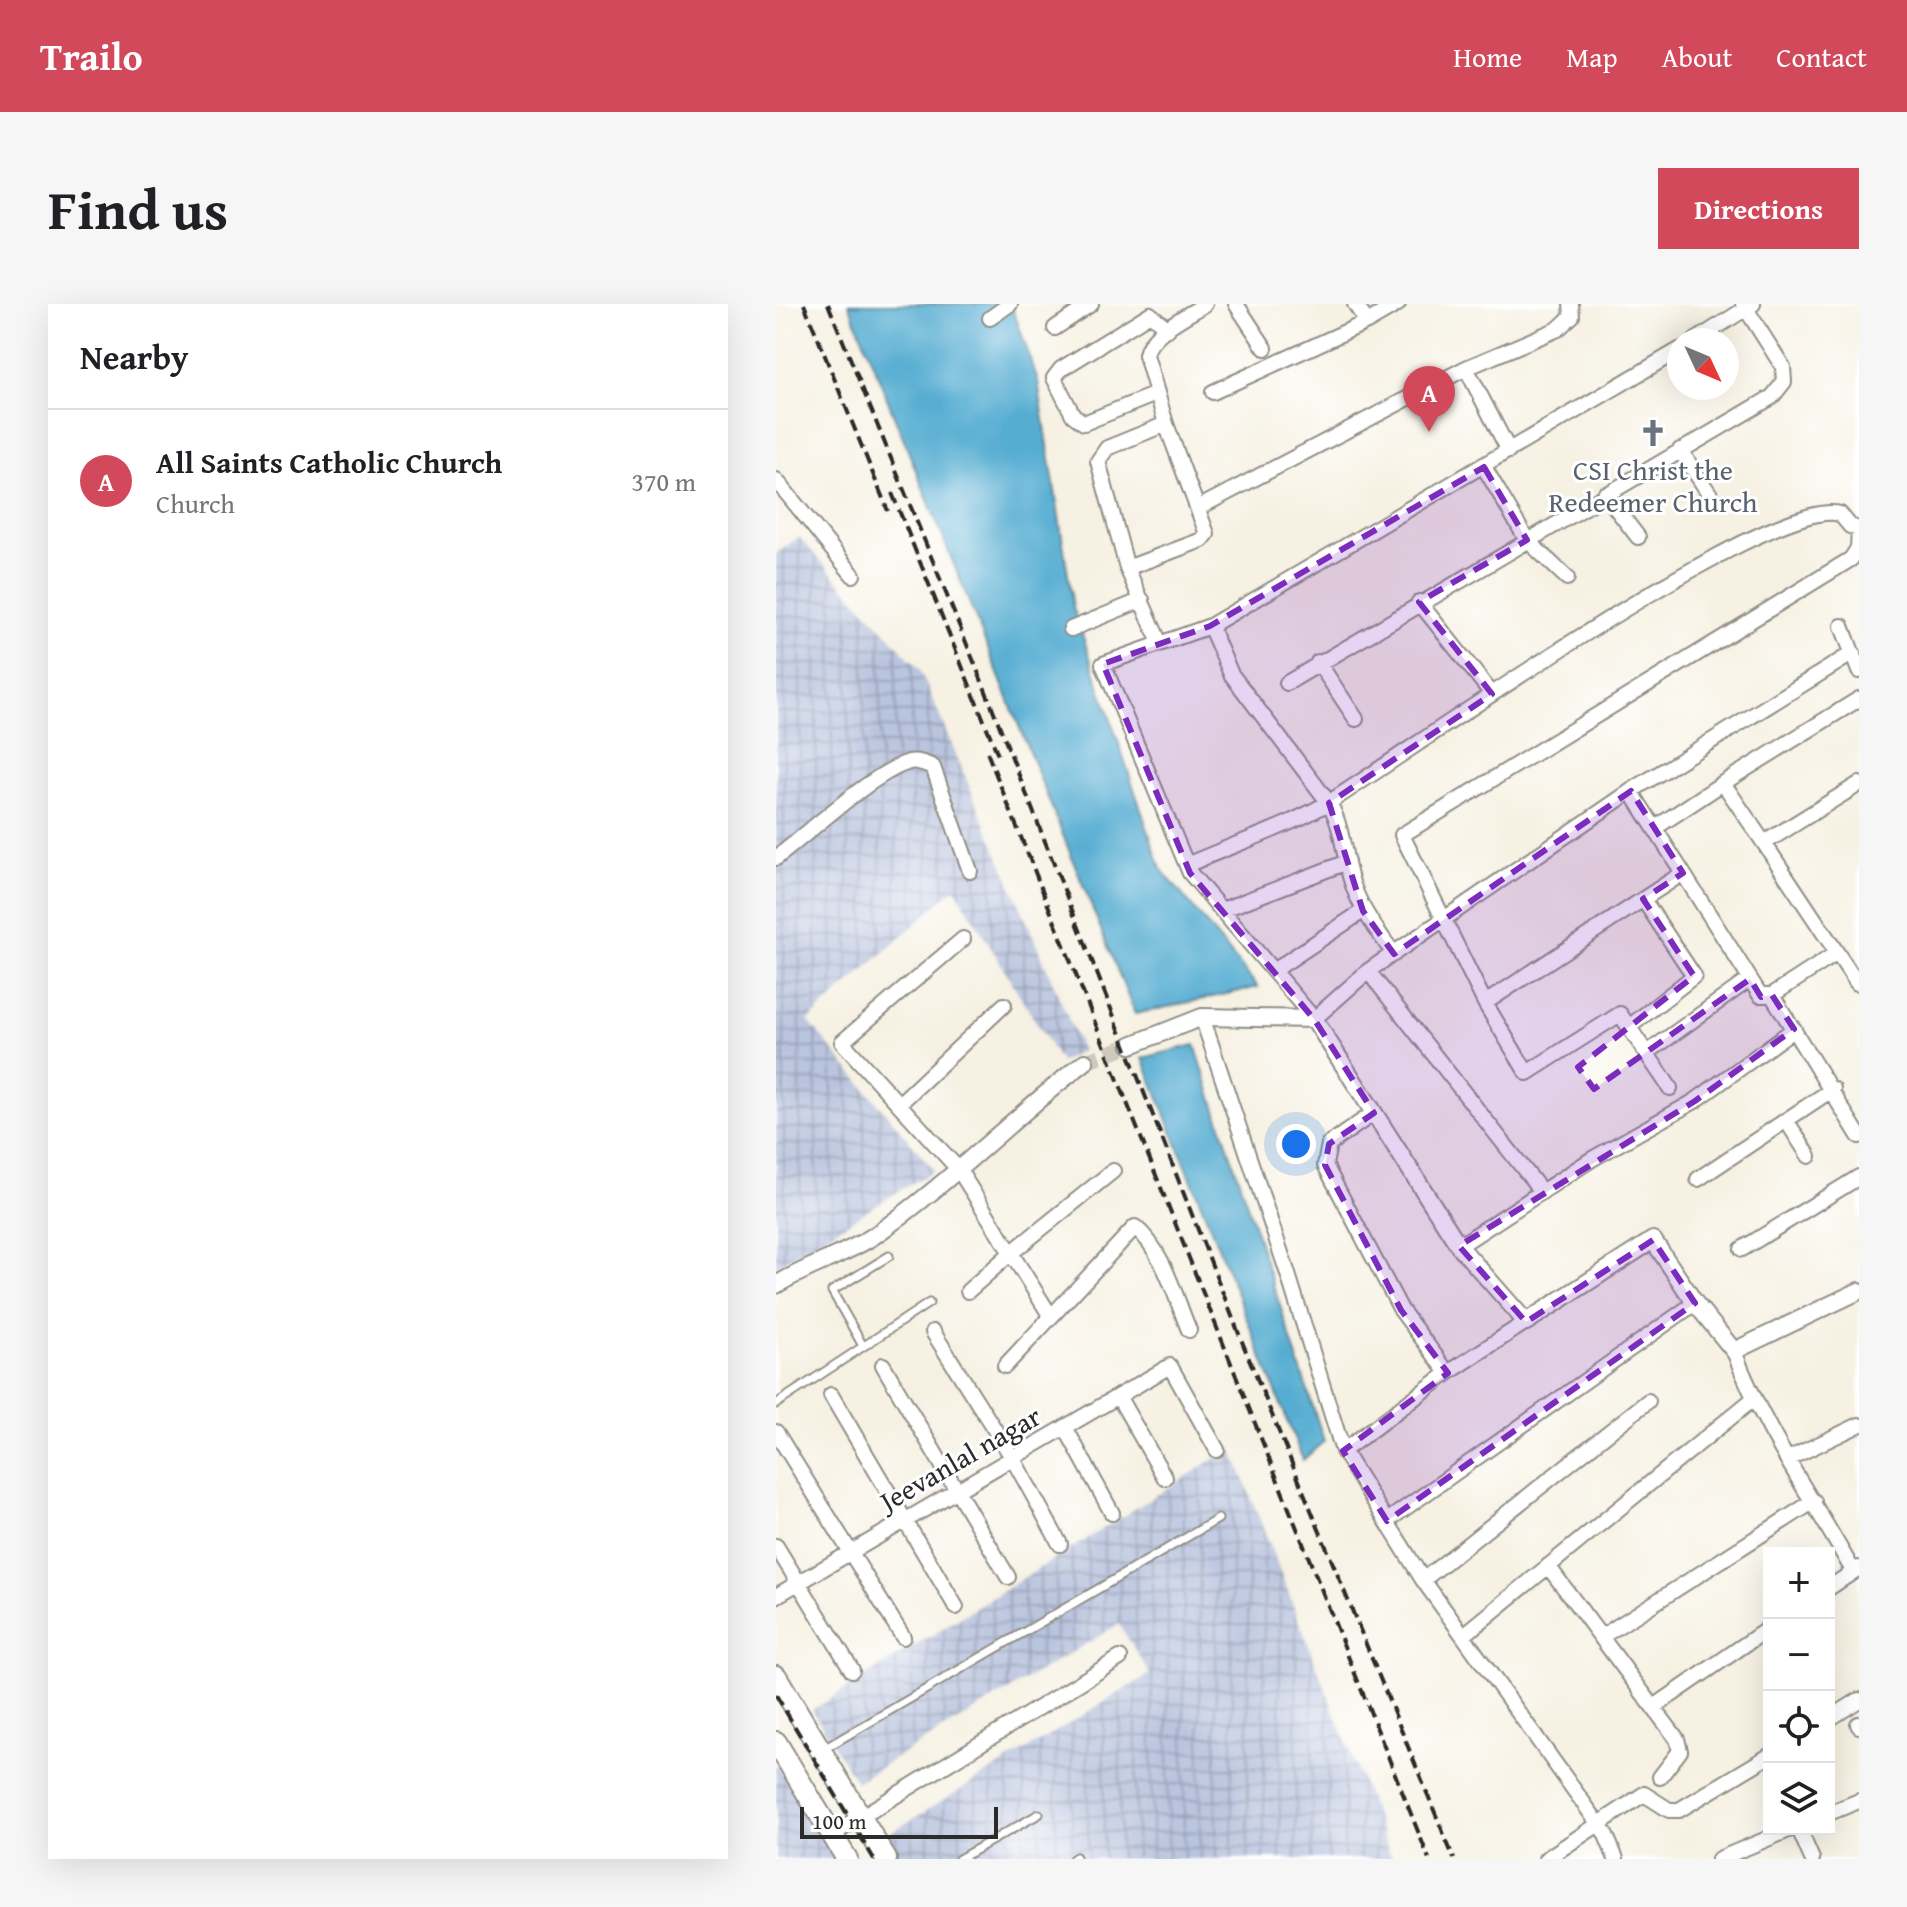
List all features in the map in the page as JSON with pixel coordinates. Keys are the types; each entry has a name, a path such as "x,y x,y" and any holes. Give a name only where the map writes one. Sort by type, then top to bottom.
{"main road":[{"path":"776,1676 886,1859"},
{"path":"776,1742 847,1859"}],"street":[{"path":"990,318 1010,304"},
{"path":"1055,328 1091,304"},
{"path":"1127,568 1204,538 1206,528 1147,365 1147,347 1205,304"},
{"path":"1236,304 1265,348"},
{"path":"1355,304 1367,322"},
{"path":"1213,392 1367,322 1398,304"},
{"path":"1198,508 1466,368 1558,329 1572,316 1571,304"},
{"path":"1287,683 1419,602 1772,397 1784,382 1783,367 1747,306 1714,328"},
{"path":"1156,394 1084,423 1073,415 1054,378 1061,369 1150,314 1168,329"},
{"path":"1526,1322 1459,1246 1314,1019 1187,865 1103,664 1159,641 1210,626 1667,357"},
{"path":"1466,368 1509,451"},
{"path":"1159,641 1127,568 1098,461 1107,448 1166,424"},
{"path":"1680,450 1713,499"},
{"path":"1484,467 1527,540 1567,578"},
{"path":"777,483 853,575"},
{"path":"1605,494 1638,537"},
{"path":"1187,865 1329,803 1656,590 1738,546 1828,513 1840,514 1850,526 1859,529 1858,548 1851,559 1402,835 1485,1003 1527,1073 1620,1014 1670,1088"},
{"path":"1071,629 1142,600"},
{"path":"1419,602 1492,694"},
{"path":"1210,626 1231,674 1337,817 1363,911 1394,954"},
{"path":"1842,626 1859,671"},
{"path":"1131,1045 1202,1017 1314,1019 1368,971 1631,791 1853,653"},
{"path":"1318,662 1356,719"},
{"path":"1655,828 1859,699"},
{"path":"776,858 871,785 909,762 918,761 933,767 970,871"},
{"path":"1723,783 1858,984"},
{"path":"1764,843 1859,784"},
{"path":"1631,791 1760,995 1772,995 1837,953"},
{"path":"1222,910 1347,862"},
{"path":"1485,1003 1683,873"},
{"path":"1629,1027 1694,976 1643,899"},
{"path":"1273,971 1363,911"},
{"path":"963,939 842,1042 959,1170 1050,1315"},
{"path":"1368,971 1542,1192"},
{"path":"1647,1053 1750,979"},
{"path":"1772,995 1833,1089 1859,1136"},
{"path":"899,1104 1004,1005"},
{"path":"1202,1017 1343,1451 1423,1580 1601,1826 1616,1859"},
{"path":"1459,1246 1592,1159 1695,1101 1794,1029"},
{"path":"776,1285 807,1266 872,1237 959,1170 1024,1109 1085,1062"},
{"path":"1698,1179 1833,1089"},
{"path":"1374,1113 1329,1144 1325,1165 1401,1310 1448,1373"},
{"path":"1786,1120 1809,1156"},
{"path":"968,1291 1113,1171"},
{"path":"1742,1249 1859,1177"},
{"path":"1005,1366 1135,1227 1147,1238 1158,1257 1189,1330"},
{"path":"1343,1451 1448,1373 1653,1240 1695,1303 1734,1351 1752,1400 1856,1570 1835,1584"},
{"path":"1734,1351 1859,1291"},
{"path":"1387,1521 1695,1303"},
{"path":"933,1332 1012,1457 1060,1544"},
{"path":"883,1365 1008,1577"},
{"name":"Jeevanlal nagar","path":"776,1596 1170,1366 1217,1450"},
{"path":"831,1395 956,1607"},
{"path":"1118,1396 1165,1478"},
{"path":"1464,1635 1752,1400"},
{"path":"1423,1580 1648,1401"},
{"path":"1790,1458 1859,1425"},
{"path":"1065,1427 1112,1513"},
{"path":"776,1432 903,1637"},
{"path":"1601,1637 1814,1501"},
{"path":"776,1546 852,1670"},
{"path":"1548,1566 1677,1739 1680,1751 1660,1777"},
{"path":"1654,1707 1763,1632"},
{"path":"833,1834 1120,1658"},
{"path":"1835,1715 1859,1700"},
{"path":"1546,1859 1601,1826 1644,1794 1669,1810 1679,1810 1763,1760"},
{"path":"1835,1811 1859,1801"},
{"path":"1719,1859 1777,1835"},
{"path":"1802,1835 1812,1859"}],"lane":[{"path":"863,1346 832,1291 889,1256"},
{"path":"776,1404 929,1303"},
{"path":"820,1751 1218,1519"},
{"path":"959,1859 1039,1814"}],"highlighted area":[{"path":"1484,467 1527,540 1419,602 1492,694 1329,803 1363,911 1394,954 1631,791 1683,873 1643,899 1694,976 1578,1067 1594,1089 1750,979 1761,997 1772,995 1794,1029 1695,1101 1459,1246 1526,1322 1653,1240 1695,1303 1387,1521 1343,1451 1448,1373 1401,1310 1325,1165 1329,1144 1374,1113 1314,1019 1190,873 1103,664 1210,626"}],"shaded area":[{"path":"799,537 920,670 1082,1051 1060,1062 955,888 808,1021 934,1170 776,1266 776,554"},
{"path":"1232,1448 1392,1859 896,1859 883,1837 1150,1674 1119,1624 856,1782 812,1710"},
{"path":"776,1763 835,1859 776,1859"}],"water":[{"path":"849,304 1011,304 1038,381 1073,607 1161,869 1258,987 1135,1014"},
{"path":"1195,1045 1324,1441 1303,1460 1143,1058"}],"tunnel":[{"path":"1085,1062 1131,1045"}],"railway":[{"path":"804,304 888,511"},
{"path":"828,304 983,684 1243,1344 1454,1859"},
{"path":"892,493 1000,760"},
{"path":"987,752 1429,1859"},
{"path":"776,1695 874,1859"}],"place":[{"name":"All Saints Catholic Church","path":"1429,432"},
{"name":"CSI Christ the Redeemer Church","path":"1653,433"}]}
